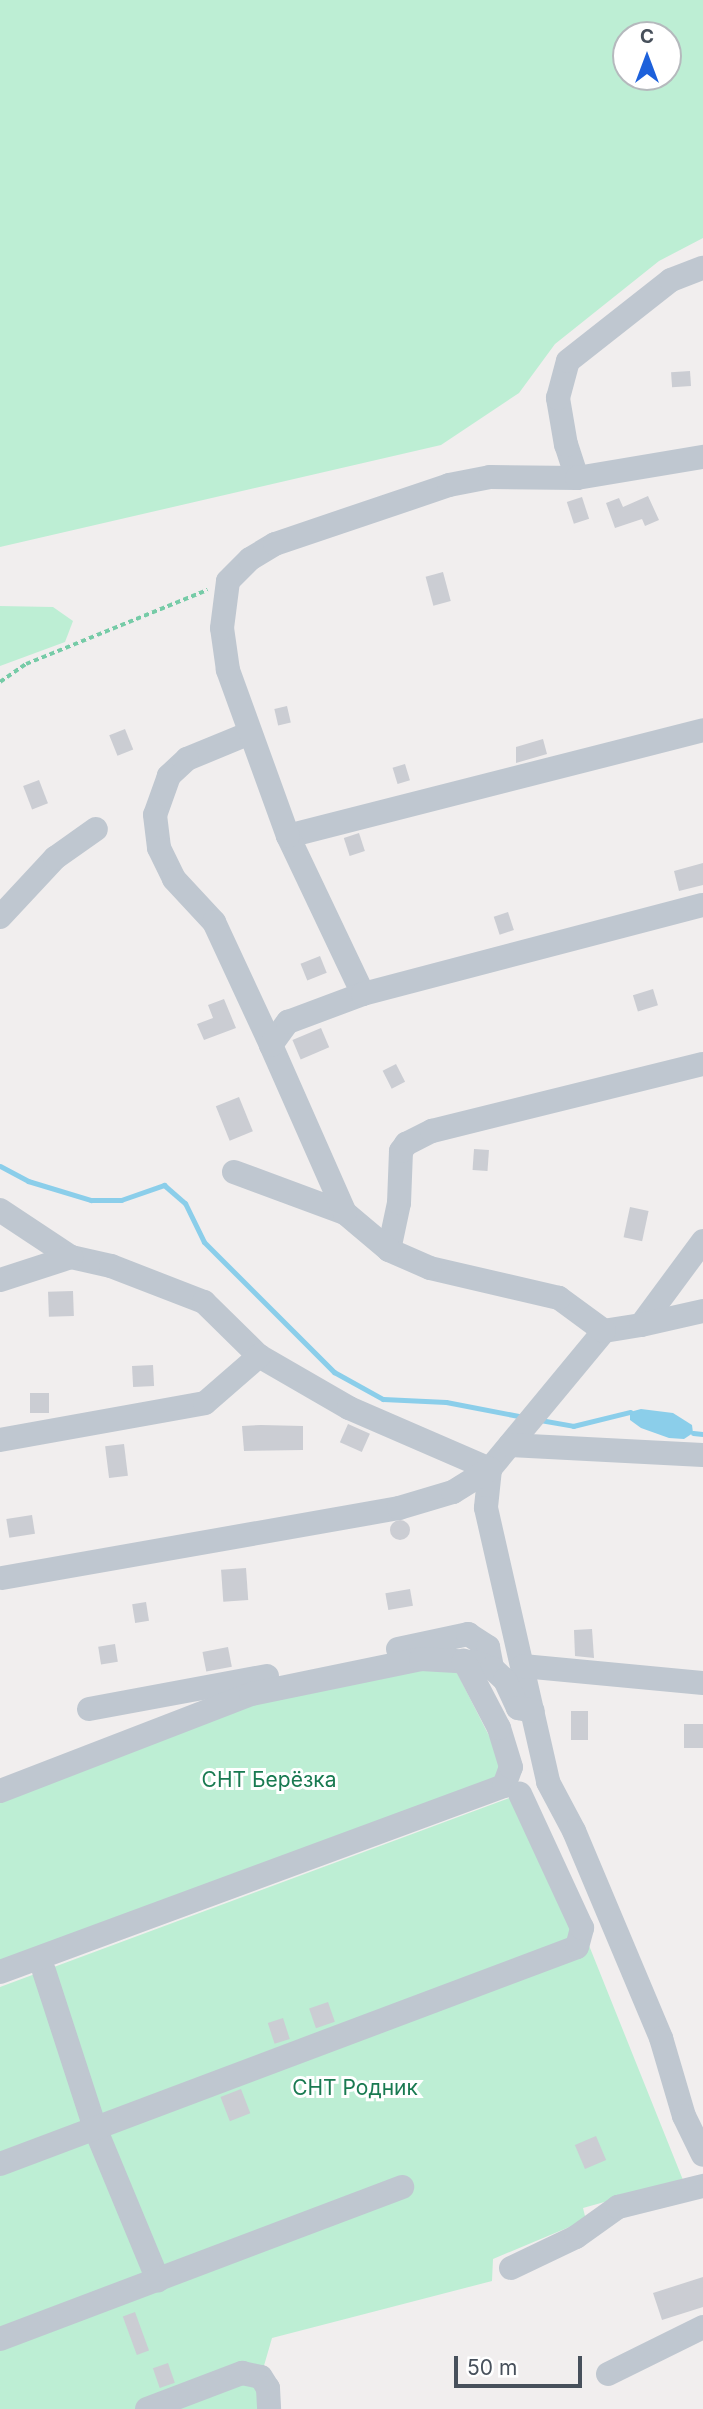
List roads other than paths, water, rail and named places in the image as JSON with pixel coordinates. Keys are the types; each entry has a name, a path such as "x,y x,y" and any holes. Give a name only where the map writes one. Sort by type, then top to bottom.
{"street":[{"path":"577,478 566,445 558,398 568,361 671,280 703,268"},
{"path":"363,994 288,836 228,670 222,628 228,582 250,559 275,544 449,485 490,477 577,478 703,457"},
{"path":"288,836 703,730"},
{"path":"250,733 187,759 169,776 155,815 159,848 174,879 214,922 345,1213"},
{"path":"0,917 55,858 96,829"},
{"path":"271,1045 288,1022 363,994 703,905"},
{"path":"389,1250 399,1203 401,1151 407,1144 432,1131 703,1064"},
{"path":"234,1172 345,1213 389,1250 430,1268 530,1288 559,1298 604,1331"},
{"path":"0,1210 71,1257 111,1266 204,1302 259,1356 349,1408 490,1469"},
{"path":"640,1325 703,1241"},
{"path":"0,1280 71,1257"},
{"path":"2,1578 399,1508 453,1492 490,1469 604,1331 703,1311"},
{"path":"0,1440 205,1403 259,1356"},
{"path":"510,1445 703,1455"},
{"path":"490,1469 486,1508 548,1782 574,1831 651,2013 684,2116 703,2155"},
{"path":"89,1709 468,1634 488,1647 492,1668"},
{"path":"0,1791 251,1694 421,1659 464,1661 492,1668 505,1680 518,1708 533,1711"},
{"path":"0,1972 504,1786 511,1779 512,1767 499,1728 464,1661"},
{"path":"523,1666 703,1683"},
{"path":"0,1987 548,1782"},
{"path":"0,2164 577,1947 582,1928 520,1794"},
{"path":"44,1971 95,2128 158,2280"},
{"path":"511,2268 576,2236 618,2207 703,2186"},
{"path":"0,2339 402,2187"},
{"path":"608,2374 703,2327"},
{"path":"147,2409 242,2373 261,2376 268,2388 268,2409"}],"water":[{"path":"641,1409 673,1413 692,1425 693,1433 684,1439 669,1438 641,1428 630,1420 630,1412"}],"waterway":[{"path":"0,1166 28,1181 91,1200 121,1200 164,1185 185,1203 204,1242 334,1372 383,1399 446,1402 524,1417"},
{"path":"540,1420 573,1426 630,1412"},
{"path":"693,1433 703,1434"}],"park label":[{"name":"СНТ Берёзка","path":"269,1780"},
{"name":"СНТ Родник","path":"355,2088"}]}
